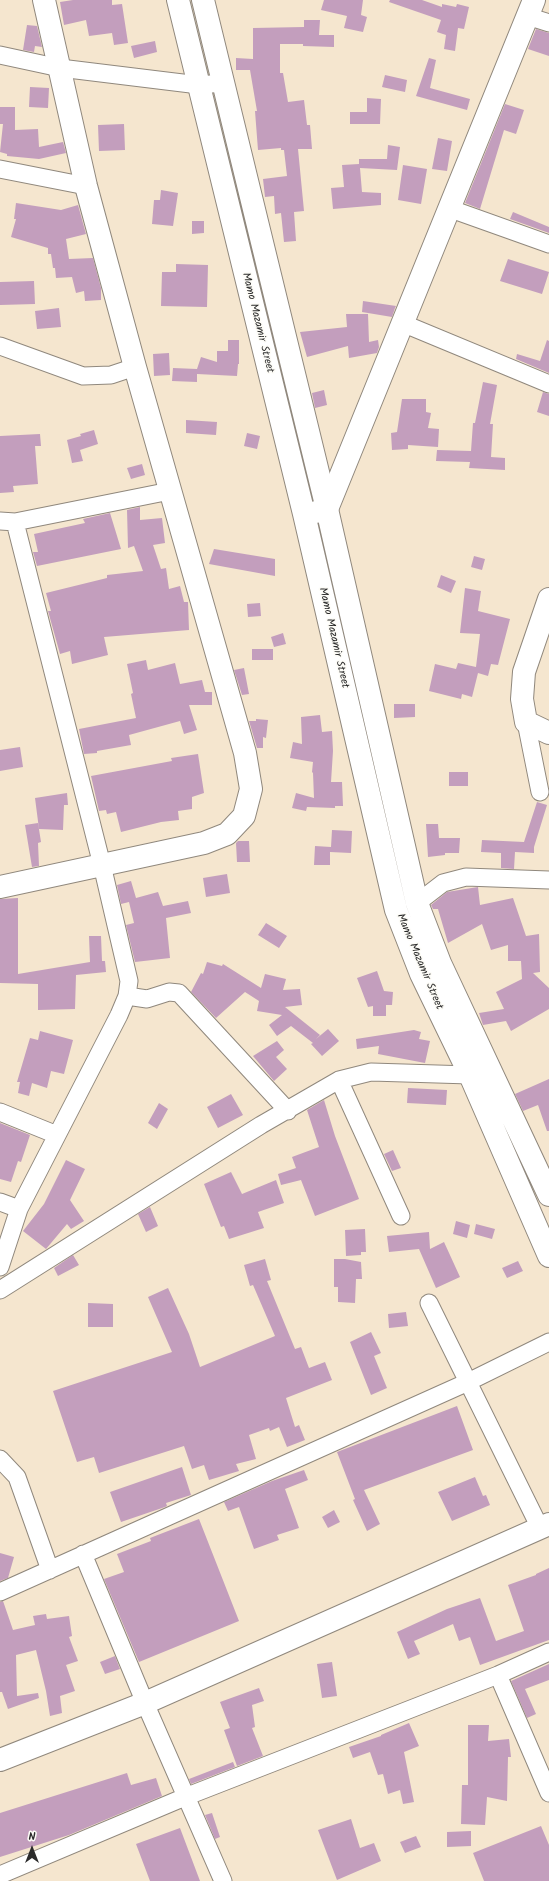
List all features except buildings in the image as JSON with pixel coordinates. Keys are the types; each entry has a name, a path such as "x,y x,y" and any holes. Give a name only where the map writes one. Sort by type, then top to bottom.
{"main road":[{"path":"0,887 102,864 204,844 227,834 244,816 251,789 245,753 135,367 86,186 44,0"},
{"name":"Mamo Mazamir Street","path":"178,0 304,514 396,910 421,974 479,1070 542,1164 549,1195"},
{"name":"Mamo Mazamir Street","path":"203,0 327,509 417,903 549,1256"},
{"path":"304,514 327,509 530,8"},
{"path":"549,599 524,672 522,699 526,722 549,733"},
{"path":"0,1760 145,1703 544,1526"}],"street":[{"path":"530,8 549,23"},
{"path":"0,55 60,68 199,85 223,83"},
{"path":"0,169 86,186"},
{"path":"448,208 549,244"},
{"path":"402,323 549,384"},
{"path":"0,346 82,376 111,375 135,367"},
{"path":"0,1267 19,1209 118,1015 126,996 129,981 102,864 7,521 170,491"},
{"path":"526,722 540,792"},
{"path":"417,903 444,883 466,877 549,880"},
{"path":"126,996 146,999 169,992 179,993 288,1111"},
{"path":"0,1290 261,1125 288,1111 339,1080 371,1072 479,1070"},
{"path":"339,1080 401,1216"},
{"path":"0,1112 57,1135"},
{"path":"0,1202 19,1209"},
{"path":"429,1303 468,1382 544,1526"},
{"path":"0,1592 468,1382 549,1342"},
{"path":"0,1459 17,1477 50,1570"},
{"path":"83,1554 185,1797 223,1881"},
{"path":"0,1875 185,1797 498,1675 549,1652"},
{"path":"498,1675 549,1793"}]}
